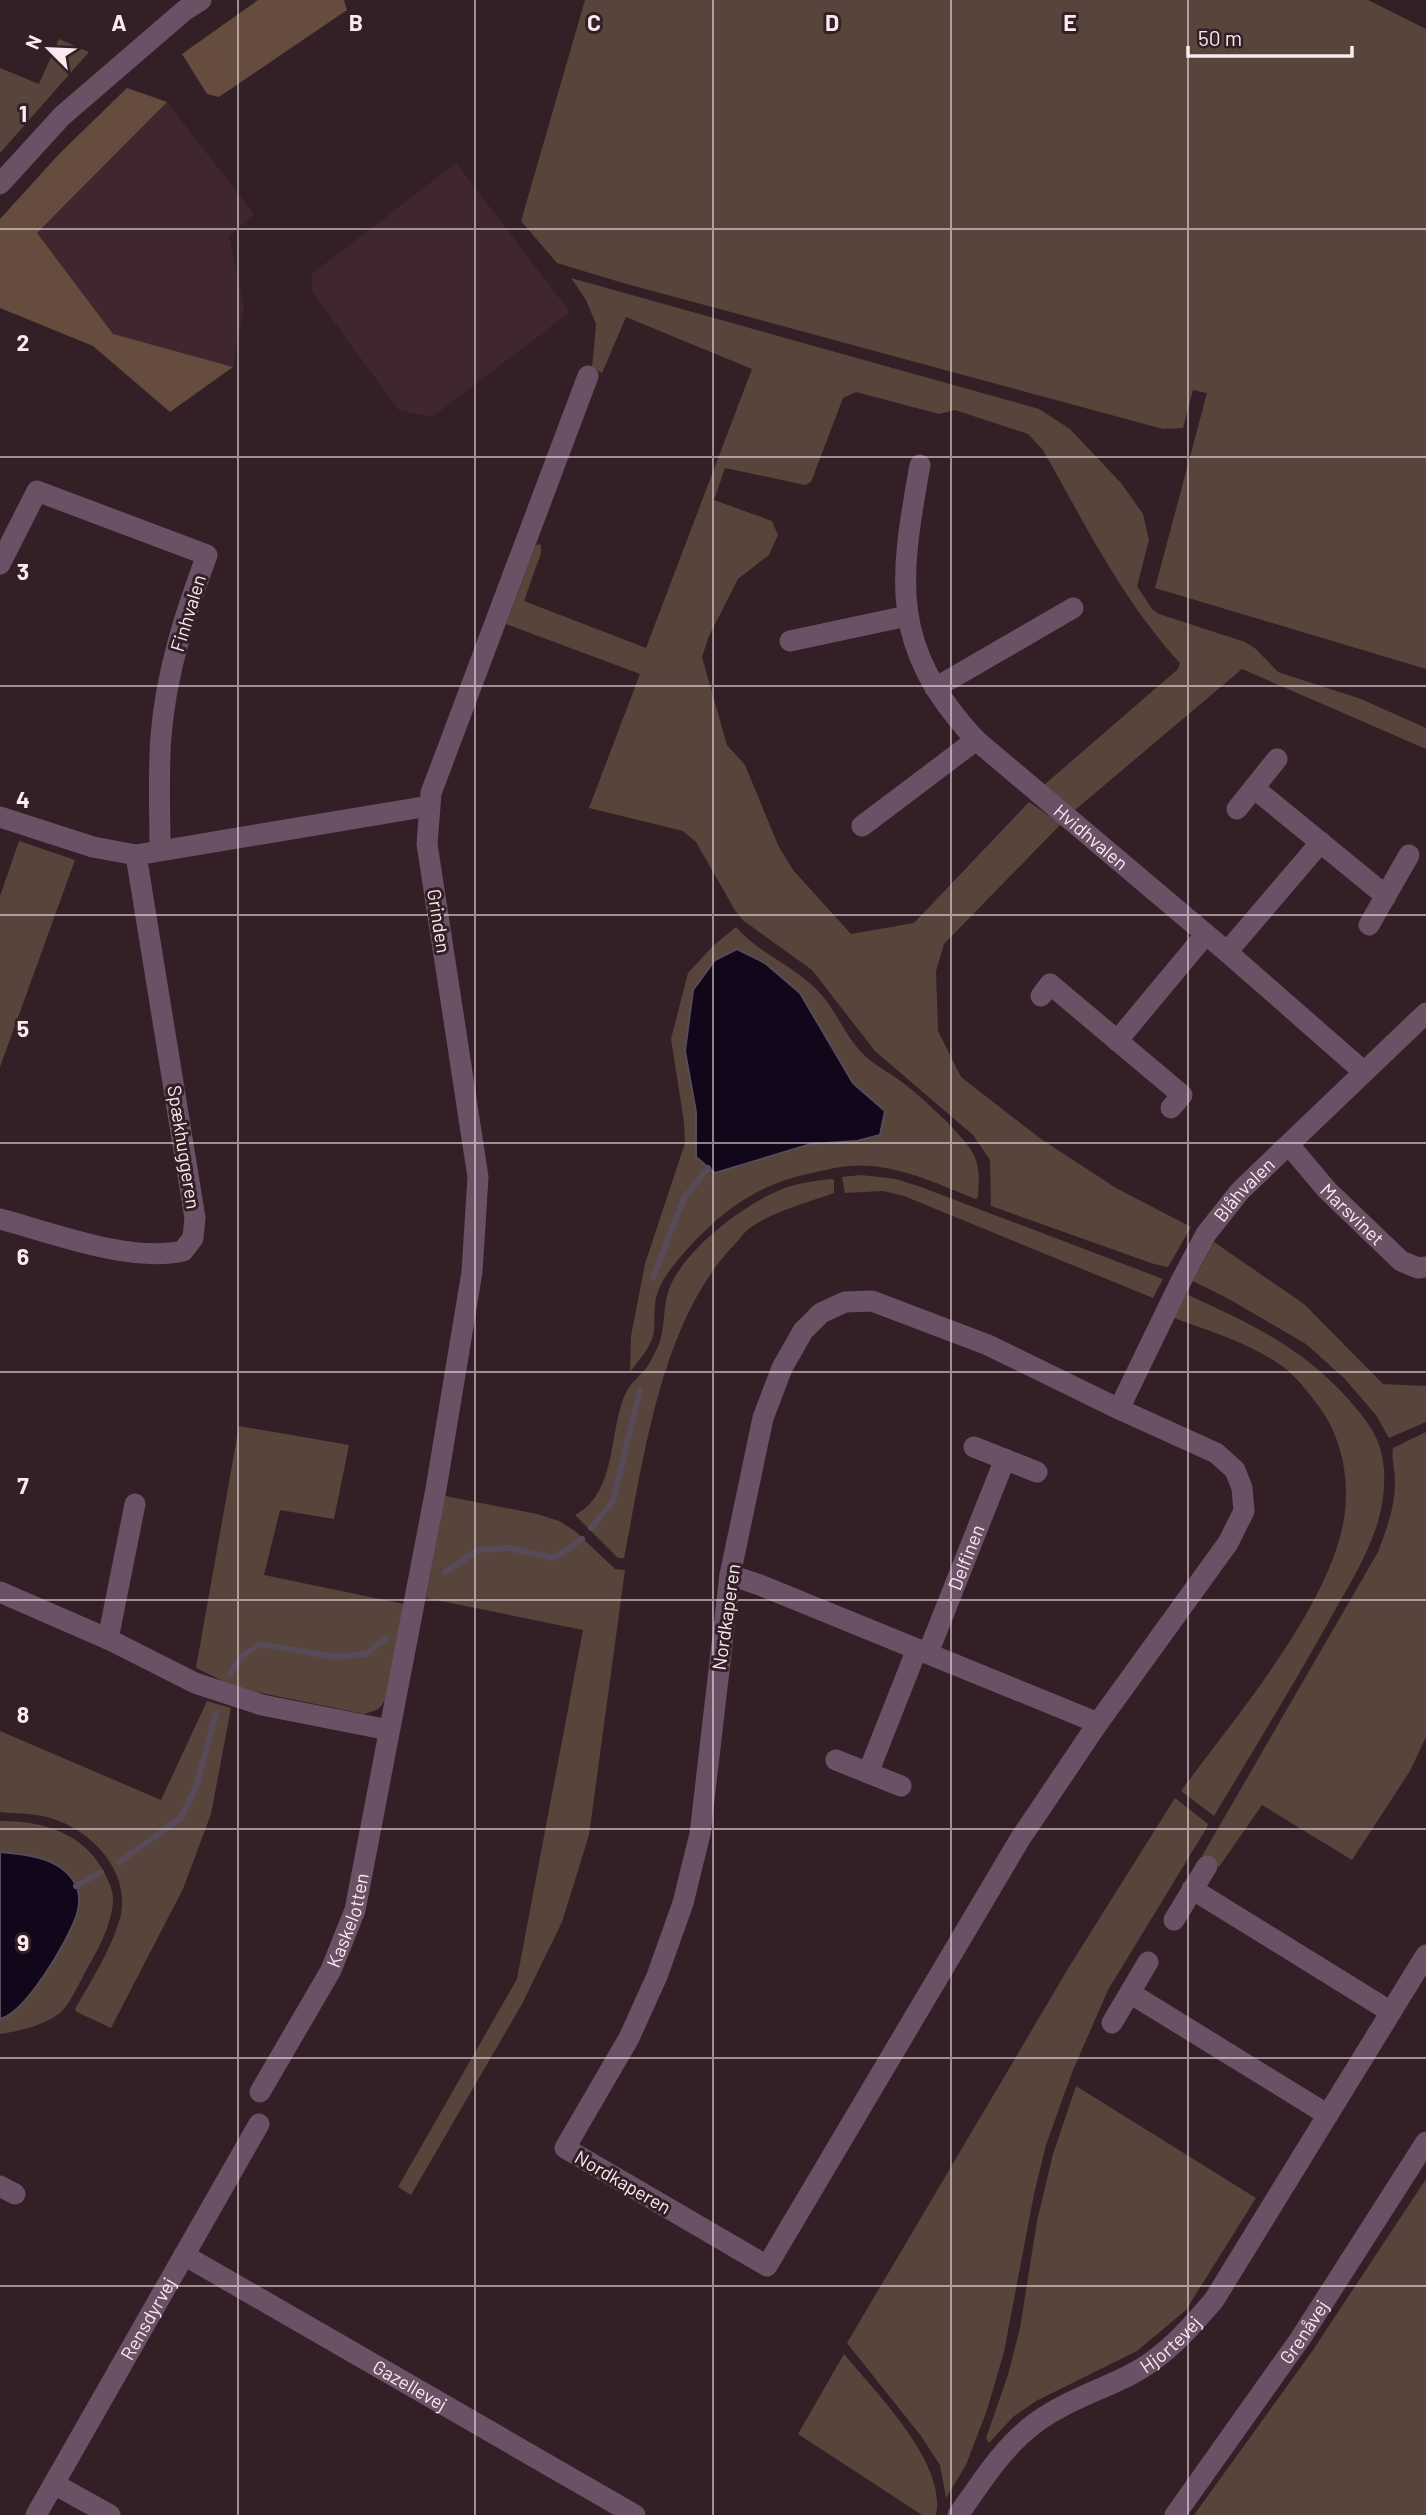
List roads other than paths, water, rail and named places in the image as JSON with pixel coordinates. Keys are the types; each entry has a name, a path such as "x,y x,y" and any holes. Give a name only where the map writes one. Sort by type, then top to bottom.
{"street":[{"path":"0,184 62,116 185,10 201,0"},
{"name":"Grinden","path":"436,1489 472,1272 478,1177 427,844 429,807 431,793 588,376"},
{"name":"Hvidhvalen","path":"920,465 907,536 904,578 907,616 916,652 934,688 952,714 975,740 1206,934 1364,1072"},
{"name":"Finhvalen","path":"0,564 37,491 207,555 184,619 167,687 161,737 160,849"},
{"path":"934,688 1073,608"},
{"path":"790,641 907,616"},
{"path":"862,826 975,740"},
{"path":"1237,809 1277,759"},
{"path":"1254,788 1386,895"},
{"path":"0,817 93,847 136,855 429,807"},
{"path":"1227,952 1321,842"},
{"name":"Spækhuggeren","path":"0,1219 128,1253 166,1255 183,1251 193,1238 195,1218 136,855"},
{"path":"1369,925 1409,855"},
{"path":"1117,1041 1206,934"},
{"path":"1041,996 1050,984 1182,1095 1171,1108"},
{"name":"Blåhvalen","path":"1119,1409 1206,1234 1240,1191 1426,1013"},
{"name":"Marsvinet","path":"1289,1145 1327,1190 1401,1261 1418,1268 1426,1267"},
{"name":"Nordkaperen","path":"872,1301 989,1345 1119,1409 1216,1453 1234,1471 1242,1488 1244,1511 1228,1543 1098,1723 1020,1839 767,2266 565,2148 629,2038 657,1976 683,1903 699,1834 730,1575 763,1418 782,1368 803,1331 821,1313 845,1302 872,1301"},
{"path":"974,1447 1037,1472"},
{"name":"Delfinen","path":"868,1773 1005,1460"},
{"name":"Kaskelotten","path":"260,2092 331,1970 355,1910 436,1489"},
{"path":"108,1639 135,1504"},
{"path":"730,1575 1098,1723"},
{"path":"0,1592 108,1639 195,1684 248,1701 389,1730"},
{"path":"836,1760 901,1786"},
{"path":"1174,1920 1207,1866"},
{"path":"1192,1889 1391,2012"},
{"name":"Hjortevej","path":"958,2515 1007,2449 1032,2425 1054,2410 1132,2374 1163,2355 1190,2329 1214,2300 1426,1955"},
{"path":"1112,2023 1148,1962"},
{"path":"1130,1993 1328,2115"},
{"name":"Rensdyrvej","path":"36,2515 259,2124"},
{"name":"Grenåvej","path":"1175,2515 1300,2339 1426,2143"},
{"name":"Gazellevej","path":"184,2255 635,2515"},
{"path":"54,2484 110,2515"}],"waterway":[{"path":"653,1278 684,1198 708,1168"},
{"path":"591,1528 613,1501 640,1390"},
{"path":"445,1572 478,1550 509,1548 554,1558 582,1539"},
{"path":"230,1674 241,1657 260,1644 335,1657 366,1654 386,1638"},
{"path":"119,1862 181,1818 196,1787 216,1713"},
{"path":"76,1886 101,1872"}]}
